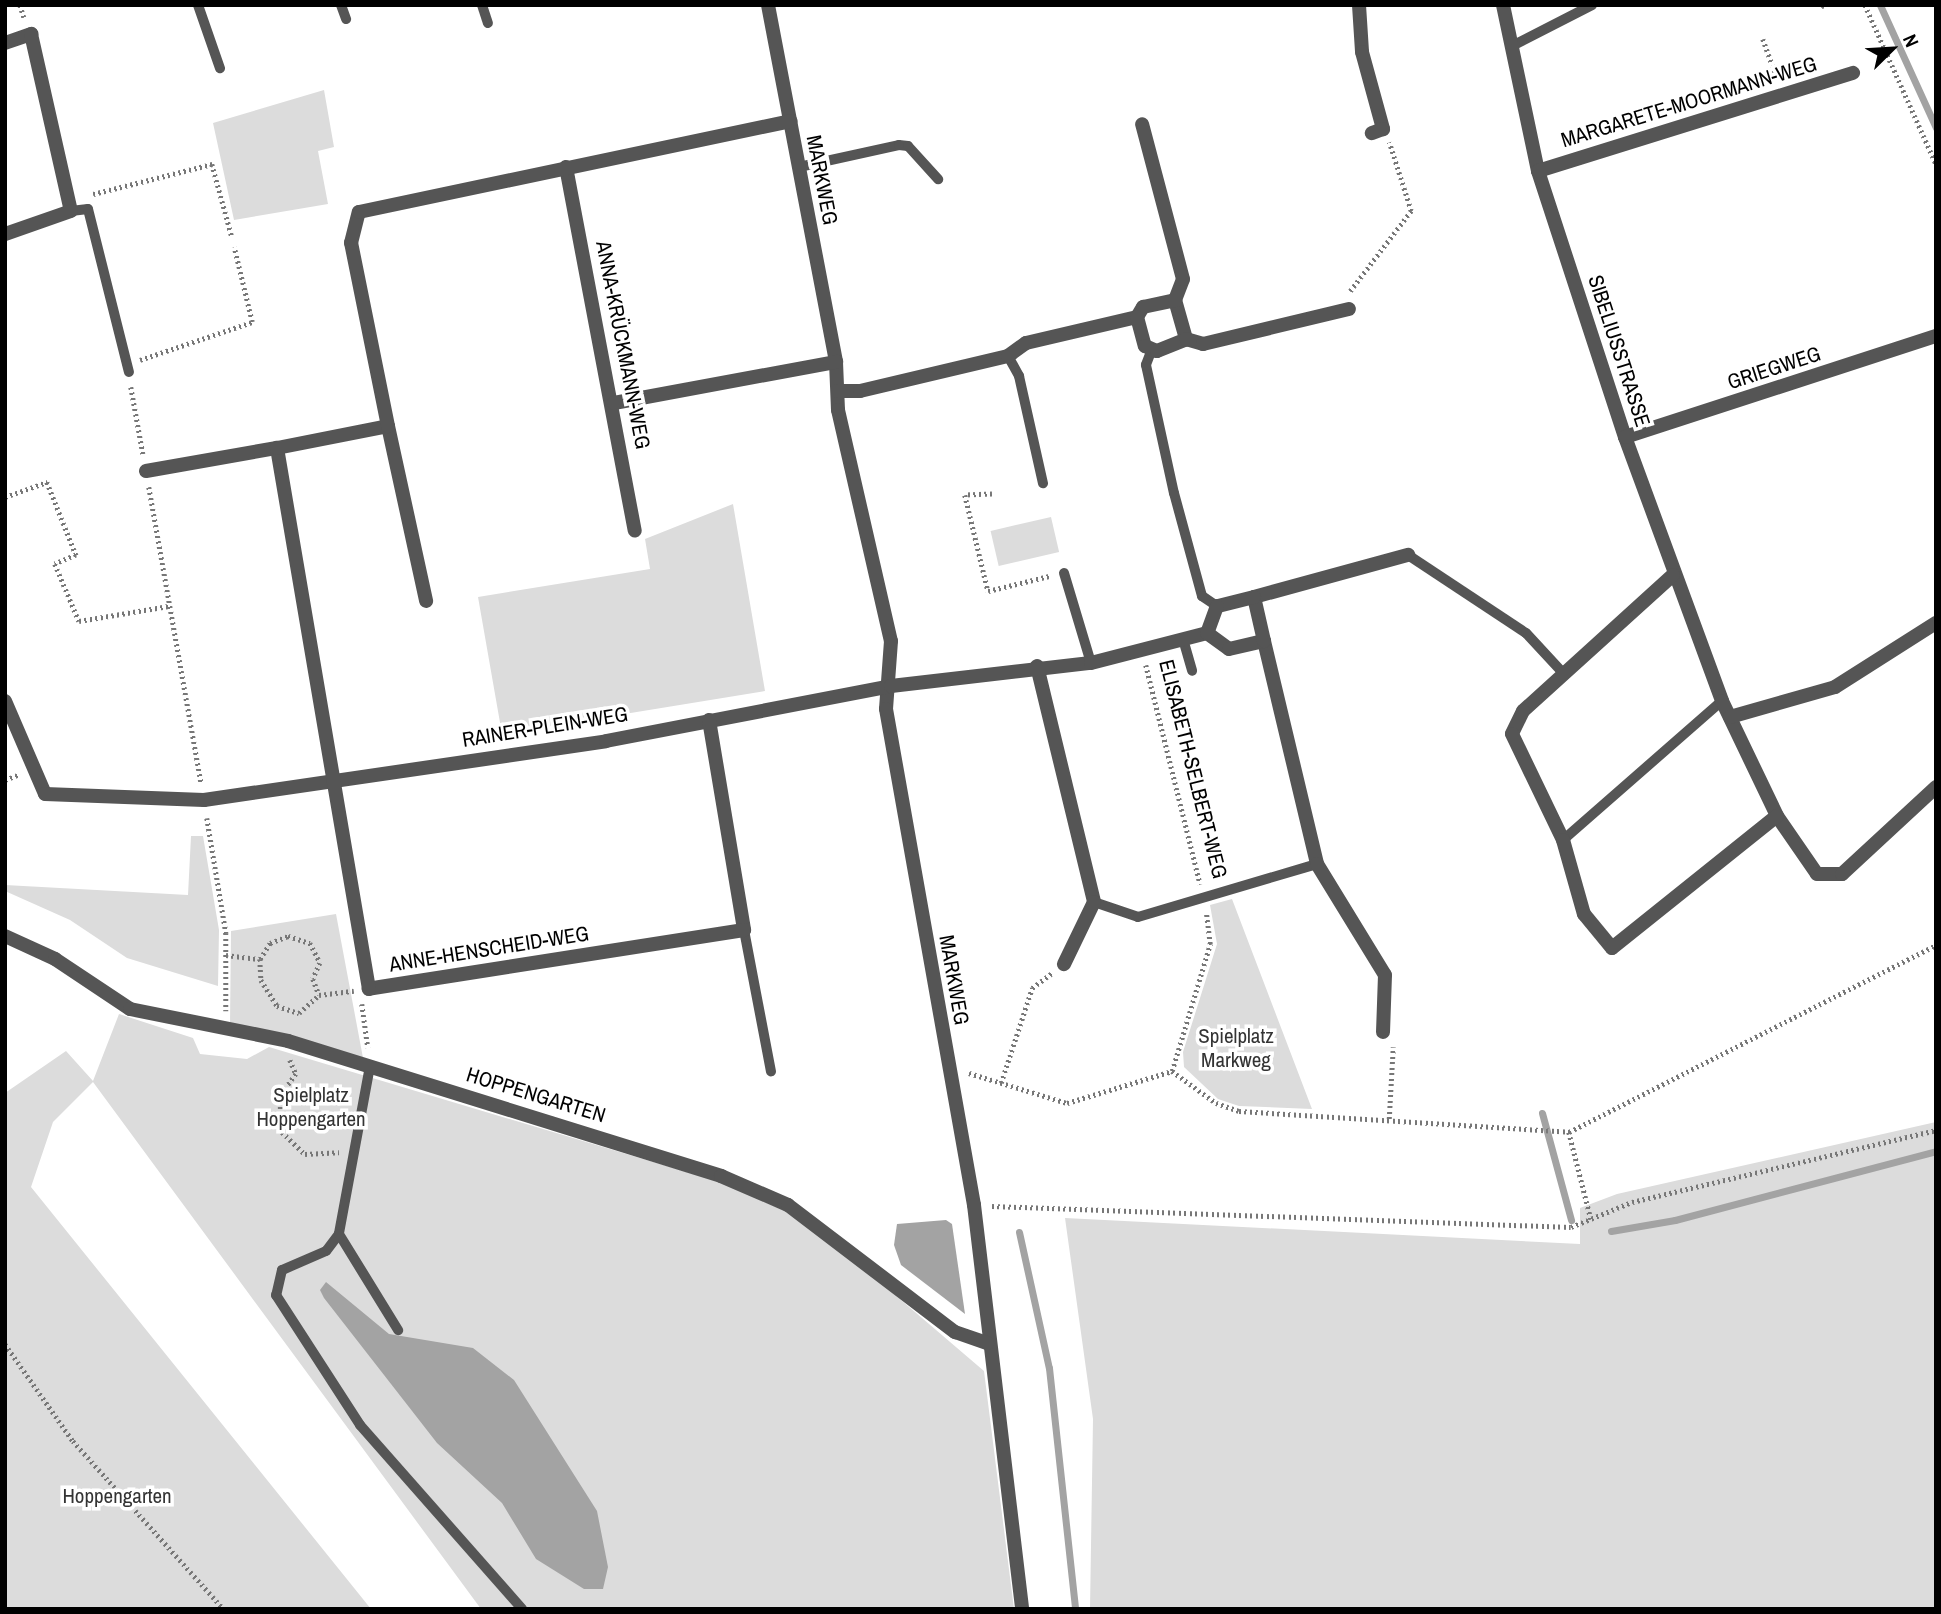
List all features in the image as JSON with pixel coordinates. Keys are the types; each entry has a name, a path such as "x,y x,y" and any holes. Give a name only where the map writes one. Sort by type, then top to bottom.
{"street":[{"name":"MARKWEG","path":"768,5 836,362 838,391 891,641 891,686 886,709 947,1066 974,1205 987,1343 1022,1609"},
{"path":"1359,5 1362,52 1378,131"},
{"name":"SIBELIUSSTRASSE","path":"1503,5 1538,171 1625,437 1673,575 1722,701 1777,816 1817,874 1842,874 1936,787"},
{"path":"5,43 31,34 69,205 5,234"},
{"name":"MARGARETE-MOORMANN-WEG","path":"1538,171 1853,73"},
{"path":"426,601 351,243 354,219 369,206 790,121"},
{"path":"1142,124 1183,279 1175,300 1186,339"},
{"name":"ANNA-KRÜCKMANN-WEG","path":"566,167 614,403 635,531"},
{"path":"838,391 1008,356 1026,343 1137,317 1143,307 1175,300"},
{"path":"1137,317 1145,346 1153,349 1186,339 1203,344 1349,309"},
{"name":"GRIEGWEG","path":"1625,437 1936,336"},
{"path":"614,403 836,362"},
{"path":"146,471 388,426"},
{"path":"277,447 334,779"},
{"path":"1264,640 1229,649 1206,633 1217,606 1408,555"},
{"path":"1673,575 1523,711 1512,734 1563,840 1584,914 1612,948 1777,816"},
{"path":"1254,597 1317,864 1385,975 1383,1032"},
{"path":"1730,717 1835,687 1936,623"},
{"name":"ELISABETH-SELBERT-WEG","path":"891,686 1037,666 1091,663 1206,633"},
{"path":"1037,666 1094,902 1064,964"},
{"name":"RAINER-PLEIN-WEG","path":"5,701 45,794 204,800 709,720 891,686"},
{"path":"709,720 744,930"},
{"name":"ANNE-HENSCHEID-WEG","path":"334,779 369,989 744,930"},
{"name":"HOPPENGARTEN","path":"5,936 55,958 130,1009 281,1040 721,1176 789,1205 956,1332 987,1343"}],"lane":[{"path":"198,5 220,68"},
{"path":"341,5 346,19"},
{"path":"482,5 488,23"},
{"path":"1512,46 1592,5"},
{"path":"799,167 899,145 908,146 938,178"},
{"path":"69,205 88,209 127,368"},
{"path":"1153,349 1146,365 1174,493 1202,596 1217,606"},
{"path":"1008,356 1019,376 1043,482"},
{"path":"1408,555 1526,633 1563,673"},
{"path":"1064,573 1091,663"},
{"path":"1183,639 1192,671"},
{"path":"1563,840 1722,701"},
{"path":"1094,902 1138,917 1317,864"},
{"path":"744,930 772,1071"},
{"path":"370,1066 339,1234 326,1251 282,1270 276,1294 360,1424 522,1609"},
{"path":"339,1234 398,1330"}],"path":[{"path":"1865,5 1936,164"},
{"path":"1763,39 1783,94"},
{"path":"1349,309 1350,290 1411,211 1378,131"},
{"path":"69,205 212,164 232,237"},
{"path":"226,1029 226,955 204,800 127,368 252,323 234,247"},
{"path":"5,497 47,482 76,555 55,564 79,621 169,606"},
{"path":"992,495 965,495 988,591 1064,573"},
{"name":"ELISABETH-SELBERT-WEG","path":"1143,649 1203,899 1210,944 1172,1071"},
{"path":"319,995 313,979 320,963 310,943 288,936 270,943 260,959 261,980 277,1006 299,1013 319,995 369,989"},
{"path":"947,1066 1067,1103 1172,1071 1216,1103 1240,1111 1569,1132 1936,945"},
{"path":"226,955 260,959"},
{"path":"1001,1083 1032,988 1064,964"},
{"path":"369,989 361,997 370,1066"},
{"path":"1383,1032 1394,1048 1389,1119"},
{"path":"281,1040 296,1074 280,1096 282,1132 304,1154 356,1147"},
{"path":"974,1205 1571,1227 1632,1202 1936,1130"},
{"path":"1569,1132 1591,1219"},
{"path":"5,1344 73,1441 224,1609"}],"green space":[{"path":"324,90 334,147 318,151 328,204 234,220 213,123"},
{"path":"733,504 765,691 502,734 478,597 650,569 645,539"},
{"path":"1051,517 1059,552 999,566 991,531"},
{"path":"191,836 203,836 219,930 218,986 127,958 70,920 5,891 5,885 188,895"},
{"name":"Spielplatz Markweg","path":"1232,899 1312,1109 1239,1106 1218,1099 1184,1067 1183,1052 1217,944 1210,905"},
{"name":"Spielplatz Hoppengarten","path":"336,914 363,1058 230,1025 231,931"},
{"name":"Hoppengarten","path":"119,1014 193,1038 200,1054 247,1059 269,1047 720,1182 783,1210 839,1247 984,1371 1014,1609 481,1609 93,1082 53,1122 31,1187 371,1609 5,1609 5,1093 66,1051 93,1081"},
{"path":"1936,1122 1936,1609 1090,1609 1093,1419 1065,1218 1580,1244 1580,1208 1617,1194"}],"shaded area":[{"path":"946,1220 952,1224 965,1314 901,1265 894,1245 897,1224"},
{"path":"326,1282 389,1334 473,1348 514,1380 597,1511 608,1567 603,1589 584,1589 536,1559 502,1503 437,1443 324,1298 320,1290"}],"waterway":[{"path":"1880,5 1936,128"},
{"path":"1542,1113 1571,1220"},
{"path":"1611,1231 1675,1220 1936,1151"},
{"path":"1019,1232 1049,1368 1075,1609"}]}
